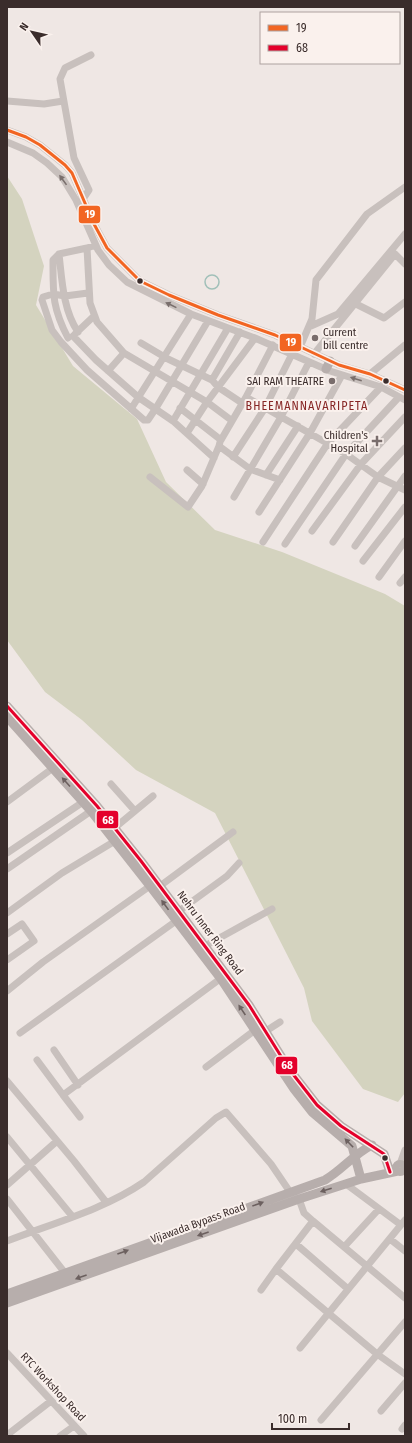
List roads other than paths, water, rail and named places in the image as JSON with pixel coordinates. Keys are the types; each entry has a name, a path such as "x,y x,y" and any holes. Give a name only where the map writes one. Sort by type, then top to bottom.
{"main road":[{"name":"Nehru Inner Ring Road","path":"7,706 66,770 112,830 160,886 179,911 205,946 255,1030 294,1089 324,1124 349,1142 352,1146 356,1156 361,1179"},
{"name":"Nehru Inner Ring Road","path":"7,717 91,811 112,830 114,841 176,921 224,977 266,1031 289,1069 317,1105 341,1126 372,1145 401,1168"},
{"name":"Vijawada Bypass Road","path":"7,1294 336,1174 363,1149 372,1145"},
{"name":"Vijawada Bypass Road","path":"7,1303 299,1199 401,1168"}],"street":[{"path":"82,196 89,190 74,158 60,79 65,68 91,55"},
{"path":"7,101 44,104 63,101"},
{"path":"7,130 26,137 59,159 72,173 94,224 111,254 140,281 218,316 276,335 314,354 342,375 381,387 402,398 346,454 285,544"},
{"path":"7,142 33,153 48,163 62,177 76,200 96,245 109,265 128,282 191,314 255,338 309,362 370,374 405,390"},
{"path":"300,347 310,326 316,280 367,214 405,187"},
{"path":"310,326 338,314 405,234"},
{"path":"96,245 59,254 53,260 53,294 56,314 87,370 131,409 146,420 156,408 172,383 181,365 208,321"},
{"path":"87,248 88,293 94,316 124,353 172,383 207,402 231,420"},
{"path":"59,254 65,296 72,324 70,337"},
{"path":"314,354 395,254 405,264"},
{"path":"88,293 65,296 53,294 45,295 42,300 52,330 70,337 138,397 173,421 214,458"},
{"path":"354,303 384,318 405,302"},
{"path":"131,409 191,314"},
{"path":"70,337 94,316"},
{"path":"173,421 228,328"},
{"path":"212,380 240,332"},
{"path":"187,434 207,402 255,338"},
{"path":"141,343 164,357 212,380 218,387 244,400 265,408 298,426 346,454 378,477 405,490"},
{"path":"150,477 172,493 186,507 190,506 204,484 231,420 244,400 272,345"},
{"path":"370,374 405,345"},
{"path":"108,371 124,353"},
{"path":"234,457 265,408 292,354"},
{"path":"234,497 281,417 309,362"},
{"path":"259,512 310,433 342,375"},
{"path":"263,542 328,443 381,387"},
{"path":"180,408 195,419 234,457 250,469 280,480"},
{"path":"312,531 361,464 405,417"},
{"path":"266,475 298,426"},
{"path":"333,542 378,477 405,448"},
{"path":"187,470 204,484"},
{"path":"355,546 397,485 405,476"},
{"path":"363,561 405,507"},
{"path":"379,577 405,541"},
{"path":"7,802 53,768"},
{"path":"111,784 134,811"},
{"path":"112,830 153,796"},
{"path":"7,853 83,802"},
{"path":"7,869 91,811"},
{"path":"160,886 233,832"},
{"path":"7,913 62,873 114,841"},
{"path":"179,911 227,876 238,863"},
{"path":"8,986 150,886"},
{"path":"205,946 272,909"},
{"path":"20,1033 176,921"},
{"path":"7,934 22,924 34,941 7,960"},
{"path":"63,1095 224,977"},
{"path":"266,1031 280,1022"},
{"path":"206,1067 255,1030"},
{"path":"54,1050 78,1085"},
{"path":"37,1060 80,1117"},
{"path":"7,1081 106,1202"},
{"path":"7,1241 106,1202 144,1182 216,1118 226,1112 271,1164 290,1192"},
{"path":"7,1137 72,1216"},
{"path":"7,1184 57,1141"},
{"path":"401,1168 405,1150"},
{"path":"300,1348 403,1223 379,1209 346,1184"},
{"path":"7,1199 65,1273"},
{"path":"299,1199 304,1213 405,1298"},
{"path":"344,1247 379,1209"},
{"path":"261,1290 313,1221"},
{"path":"390,1239 405,1251"},
{"path":"296,1244 348,1289"},
{"path":"276,1269 377,1354 405,1374"},
{"path":"321,1420 377,1354 404,1327"},
{"name":"RTC Workshop Road","path":"7,1353 84,1436"},
{"path":"381,1411 405,1383"},
{"path":"10,1434 51,1401"},
{"path":"60,1436 74,1426"}],"waterway":[{"path":"209,275 215,275 219,279 219,282 219,285 215,289 209,289 205,285 205,279 209,275"}],"place":[{"name":"Current bill centre","path":"315,338"},
{"name":"SAI RAM THEATRE","path":"332,381"},
{"name":"Children's Hospital","path":"377,441"}],"district":[{"name":"BHEEMANNAVARIPETA","path":"307,406"}]}
